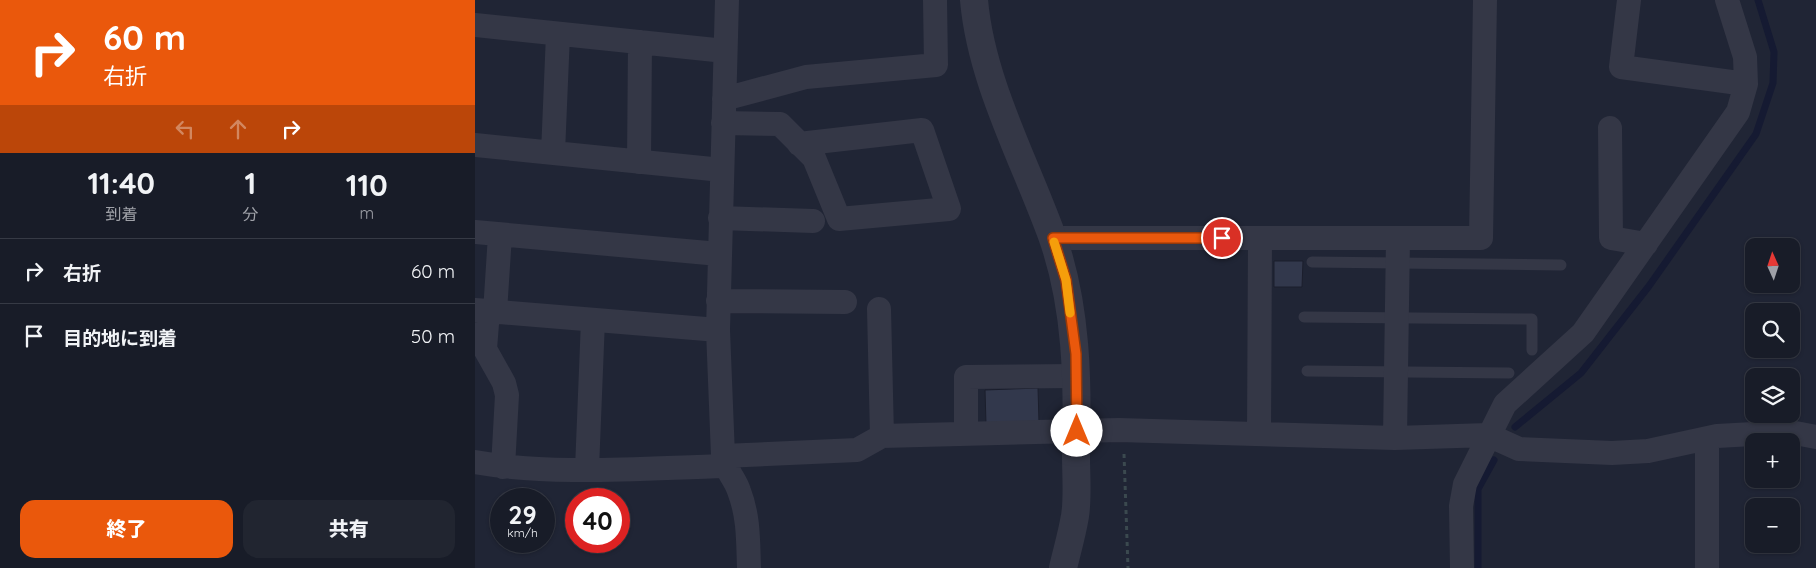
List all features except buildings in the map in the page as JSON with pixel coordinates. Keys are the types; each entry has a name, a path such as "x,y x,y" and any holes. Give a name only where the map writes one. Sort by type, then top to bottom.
{"street":[{"path":"722,0 725,51 718,330 724,461 739,489 748,519 749,568"},
{"path":"724,99 806,77 936,65 935,0"},
{"path":"974,0 976,25 991,82 1026,166 1053,238 1066,280 1077,376 1077,431 1075,515 1063,568"},
{"path":"1053,238 1481,238 1485,0"},
{"path":"1629,0 1621,67 1746,84"},
{"path":"1462,568 1461,506 1465,484 1505,404 1583,333 1738,112 1746,84 1745,57 1727,0"},
{"path":"475,25 725,51"},
{"path":"553,153 558,34"},
{"path":"639,162 640,42"},
{"path":"723,123 780,124 799,144 814,158 839,219 949,209 922,130 799,144"},
{"path":"1610,128 1611,238 1646,244"},
{"path":"475,145 722,170"},
{"path":"720,218 813,221"},
{"path":"475,232 719,254"},
{"path":"500,235 486,311 485,349 507,394 503,467"},
{"path":"1259,434 1260,238"},
{"path":"1395,438 1398,238"},
{"path":"719,301 845,302"},
{"path":"879,309 882,436"},
{"path":"486,311 718,330"},
{"path":"587,469 593,320"},
{"path":"967,434 966,377 1077,376"},
{"path":"475,462 503,467 587,469 724,461 857,450 882,436 1123,430 1395,438 1488,436 1519,449 1612,453 1648,451 1707,439 1790,432 1816,437"},
{"path":"1707,439 1707,568"}],"lane":[{"path":"1312,262 1561,265"},
{"path":"1304,316 1532,319 1532,350"},
{"path":"1307,371 1509,373"}],"path":[{"path":"1123,430 1128,568"}],"waterway":[{"path":"1515,427 1581,373 1649,286 1756,134 1773,83 1774,52 1758,0"},
{"path":"1478,568 1478,489 1494,460"}],"slow traffic":[{"path":"1054,242 1066,280 1070,313"}],"route":[{"path":"1077,431 1076,354 1066,280 1053,238 1222,238"}]}
